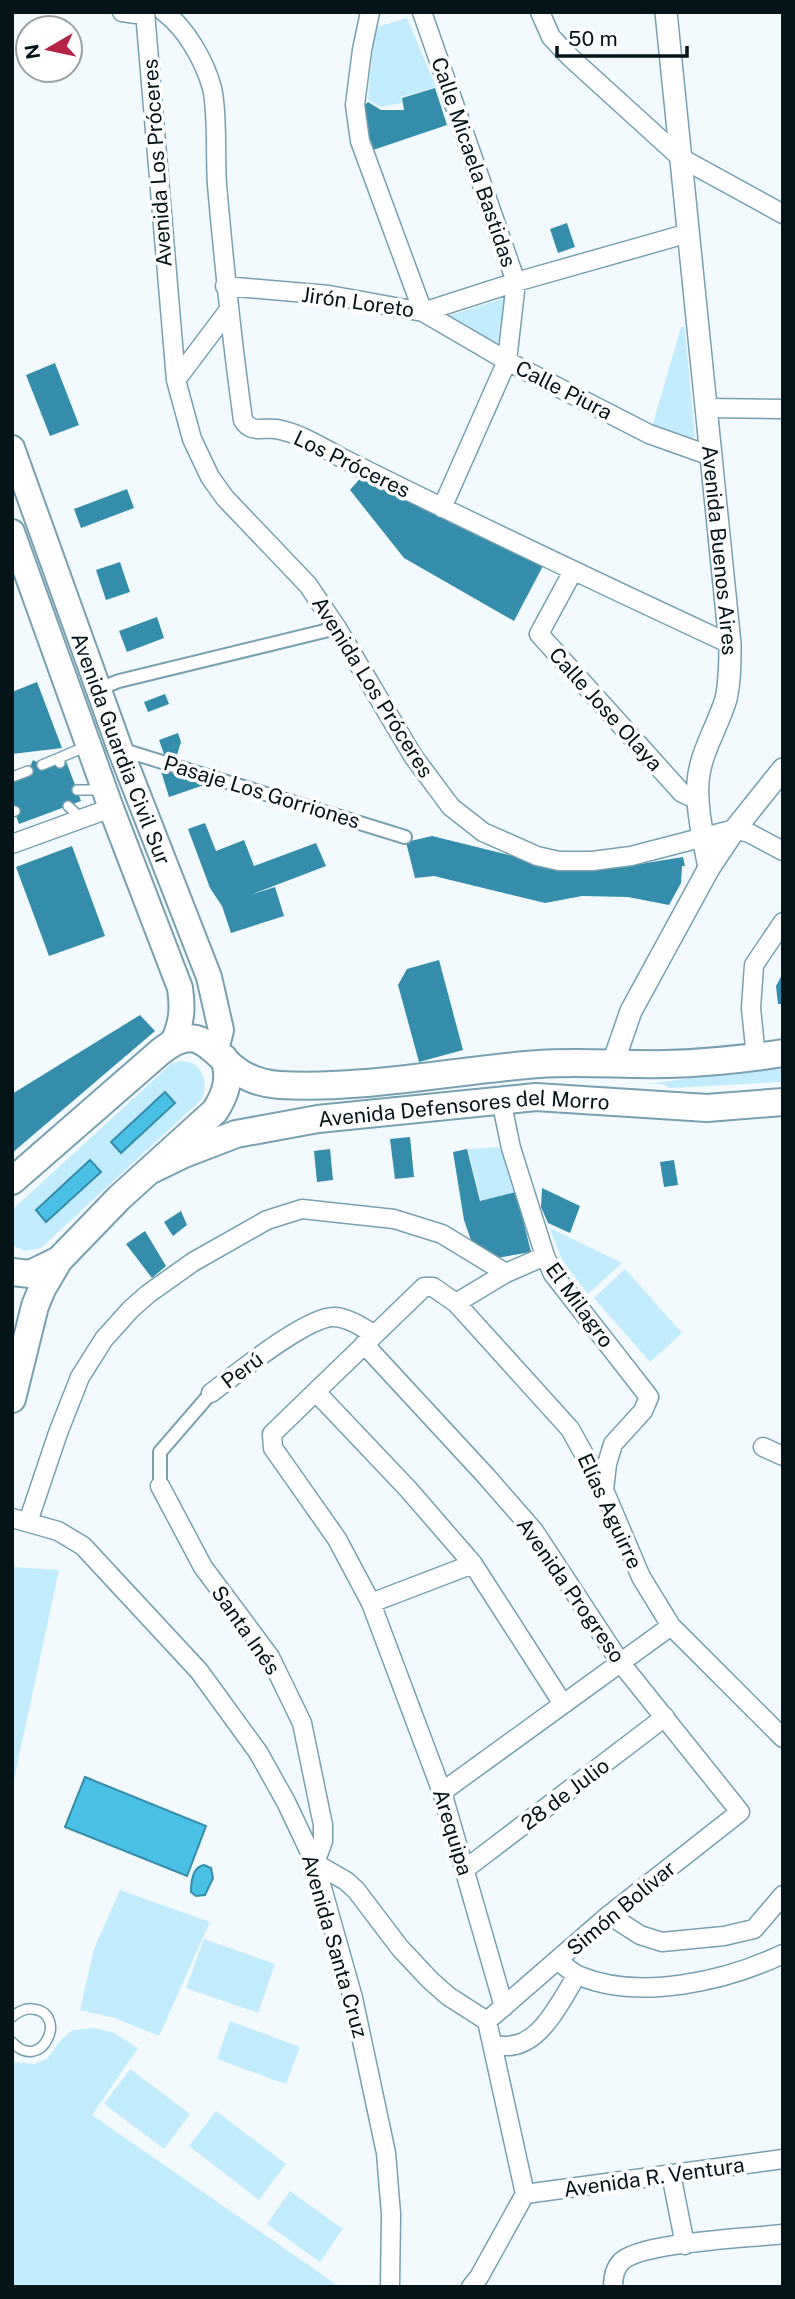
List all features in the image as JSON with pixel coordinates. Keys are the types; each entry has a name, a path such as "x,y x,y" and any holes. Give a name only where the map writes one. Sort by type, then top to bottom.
{"main road":[{"name":"Avenida Guardia Civil Sur","path":"12,448 120,749 209,977 221,1030 220,1054"},
{"name":"Avenida Guardia Civil Sur","path":"12,532 108,799 180,988 183,1010 181,1025 173,1042"},
{"name":"Avenida Defensores del Morro","path":"173,1042 201,1040 251,1079 295,1086 384,1080 540,1063 665,1064 783,1053"},
{"path":"12,1181 173,1042"},
{"name":"Avenida Defensores del Morro","path":"12,1399 35,1306 59,1260 119,1198 215,1111 225,1096 228,1081 220,1054"},
{"name":"Avenida Defensores del Morro","path":"153,1169 210,1143 263,1128 318,1119 501,1100 570,1098 708,1108 783,1102"},
{"name":"Avenida Defensores del Morro","path":"12,1272 30,1274 59,1260"}],"street":[{"path":"122,12 144,12"},
{"name":"Avenida Los Próceres","path":"144,12 176,380 192,439 210,477 225,498 308,585 337,628 413,756 451,807 483,832 537,856 559,861 592,861 631,856 735,829"},
{"name":"Los Próceres","path":"164,12 184,35 204,65 212,91 214,153 225,286 243,420 248,427 292,433 442,508 730,644"},
{"path":"370,12 355,105 360,141 423,312"},
{"name":"Calle Micaela Bastidas","path":"422,12 516,282 507,361 442,508"},
{"path":"540,12 551,37 571,58 681,158 783,215"},
{"name":"Avenida Buenos Aires","path":"666,12 730,644 726,698 701,766 698,800 709,868"},
{"name":"Jirón Loreto","path":"225,286 329,295 423,312 516,282 689,233"},
{"path":"176,380 228,311"},
{"name":"Calle Piura","path":"423,312 507,361 649,435 711,456"},
{"path":"706,408 783,409"},
{"name":"Calle Jose Olaya","path":"573,570 539,634 682,793 698,800"},
{"path":"98,689 120,681 337,628"},
{"name":"Pasaje Los Gorriones","path":"120,749 405,836"},
{"path":"613,1063 631,1011 709,868 735,829 783,769"},
{"path":"12,844 82,818 108,799"},
{"path":"735,829 749,833 783,851"},
{"path":"757,1057 751,1008 754,965 783,922"},
{"name":"El Milagro","path":"501,1100 511,1148 553,1274 649,1397 643,1411 613,1444 604,1490"},
{"path":"20,1520 80,1377 104,1339 148,1294 193,1262 267,1220 302,1209 394,1219 442,1234 506,1273"},
{"path":"456,1303 506,1273 545,1256"},
{"name":"Elías Aguirre","path":"369,1340 424,1287 433,1287 456,1303 570,1429 604,1490 641,1577 671,1626 783,1738"},
{"name":"Perú","path":"160,1486 160,1452 211,1393 264,1353 318,1320 334,1317 362,1326 369,1340"},
{"path":"369,1340 316,1392 408,1489 473,1564 563,1704"},
{"name":"Avenida Progreso","path":"369,1340 534,1531 620,1662 740,1812"},
{"name":"Arequipa","path":"316,1392 272,1434 273,1448 337,1539 371,1603 442,1792 504,2007"},
{"path":"763,1447 783,1456"},
{"name":"Santa Inés","path":"160,1486 203,1567 270,1657 302,1723 323,1825 323,1841 315,1863"},
{"name":"Avenida Santa Cruz","path":"20,1520 58,1531 83,1546 199,1671 258,1752 286,1802 315,1863 353,1998 386,2153 391,2214 390,2287"},
{"path":"371,1603 473,1564"},
{"path":"442,1792 671,1626"},
{"name":"28 de Julio","path":"464,1870 666,1717"},
{"name":"Simón Bolívar","path":"504,2007 609,1915 740,1812"},
{"path":"315,1863 346,1881 355,1890 400,1948 430,1980 448,1996 487,2021 525,2194 479,2283"},
{"path":"609,1915 640,1935 662,1942 724,1936 754,1928 783,1895"},
{"path":"558,1961 577,1975 624,1988 673,1987 760,1965 783,1954"},
{"path":"493,2044 510,2048 539,2032 548,2023 577,1975"},
{"path":"487,2021 504,2007"},
{"name":"Avenida R. Ventura","path":"525,2194 783,2159"},
{"path":"671,2174 685,2245"},
{"path":"613,2287 613,2275 621,2261 635,2253 783,2234"}],"lane":[{"path":"42,765 59,761 89,746"},
{"path":"12,778 28,771"},
{"path":"77,790 108,799"},
{"path":"68,806 82,818"},
{"path":"12,2017 23,2009 37,2010 48,2019 51,2033 45,2045 33,2051 19,2048 12,2042"}],"shaded area":[{"path":"407,18 436,87 401,97 402,103 381,107 368,100 374,28"},
{"path":"505,298 499,344 445,317"},
{"path":"681,327 684,327 685,331 695,437 686,442 652,427"},
{"path":"179,1061 193,1064 202,1073 205,1085 202,1099 41,1248 25,1251 12,1245 12,1210 171,1064"},
{"path":"783,1066 783,1082 670,1088 662,1084 647,1084"},
{"path":"497,1147 503,1150 516,1192 481,1201 468,1149"},
{"path":"550,1228 622,1263 588,1294 562,1260"},
{"path":"625,1269 682,1333 650,1362 594,1298"},
{"path":"12,1567 59,1570 12,1789"},
{"path":"120,1890 210,1922 159,2036 115,2018 80,2010 94,1949"},
{"path":"204,1939 275,1964 258,2013 186,1988"},
{"path":"230,2021 300,2047 286,2084 217,2059"},
{"path":"94,2028 114,2033 138,2048 92,2115 340,2287 12,2287 12,2062 35,2064 48,2058 61,2040 73,2030"},
{"path":"130,2069 190,2114 164,2149 104,2104"},
{"path":"216,2111 286,2164 259,2200 189,2146"},
{"path":"290,2191 343,2229 320,2262 267,2224"}],"water":[{"path":"165,1092 175,1103 121,1153 111,1142"},
{"path":"90,1160 101,1172 46,1222 36,1210"},
{"path":"85,1777 206,1826 187,1876 65,1827"},
{"path":"204,1865 211,1868 213,1878 205,1895 196,1896 191,1892 193,1875"}],"building":[{"path":"435,88 447,125 373,150 360,109 368,102 381,110 404,110 402,98"},
{"path":"567,223 575,247 558,253 550,229"},
{"path":"55,363 79,425 50,436 26,375"},
{"path":"364,474 544,564 514,621 404,558 350,490"},
{"path":"127,489 134,508 81,528 74,509"},
{"path":"120,562 130,592 106,600 96,570"},
{"path":"157,617 164,638 127,652 119,631"},
{"path":"37,682 62,748 12,754 12,692"},
{"path":"165,694 169,704 148,712 144,702"},
{"path":"178,733 181,742 176,758 164,754 159,740"},
{"path":"33,760 48,768 66,761 81,801 19,824 12,805 12,781 26,776"},
{"path":"166,767 205,780 207,784 169,797 161,771"},
{"path":"205,823 216,851 244,840 254,866 316,843 326,866 250,895 275,887 284,916 231,933 222,906 210,888 188,829"},
{"path":"432,836 566,869 622,867 683,857 685,866 682,866 681,883 669,905 628,897 582,896 545,903 434,876 415,878 406,842"},
{"path":"72,846 105,936 49,956 16,867"},
{"path":"439,960 463,1050 419,1062 398,985 407,969"},
{"path":"783,973 783,1004 778,1004 776,986"},
{"path":"140,1015 155,1031 12,1153 12,1094"},
{"path":"410,1137 414,1177 395,1179 390,1139"},
{"path":"330,1149 333,1180 317,1182 314,1151"},
{"path":"467,1149 480,1201 516,1192 531,1252 491,1259 474,1249 464,1220 453,1152"},
{"path":"674,1160 678,1185 664,1187 660,1162"},
{"path":"542,1188 580,1206 570,1233 548,1223 541,1207"},
{"path":"181,1211 187,1225 173,1236 164,1222"},
{"path":"145,1231 166,1266 152,1278 126,1244"}]}
